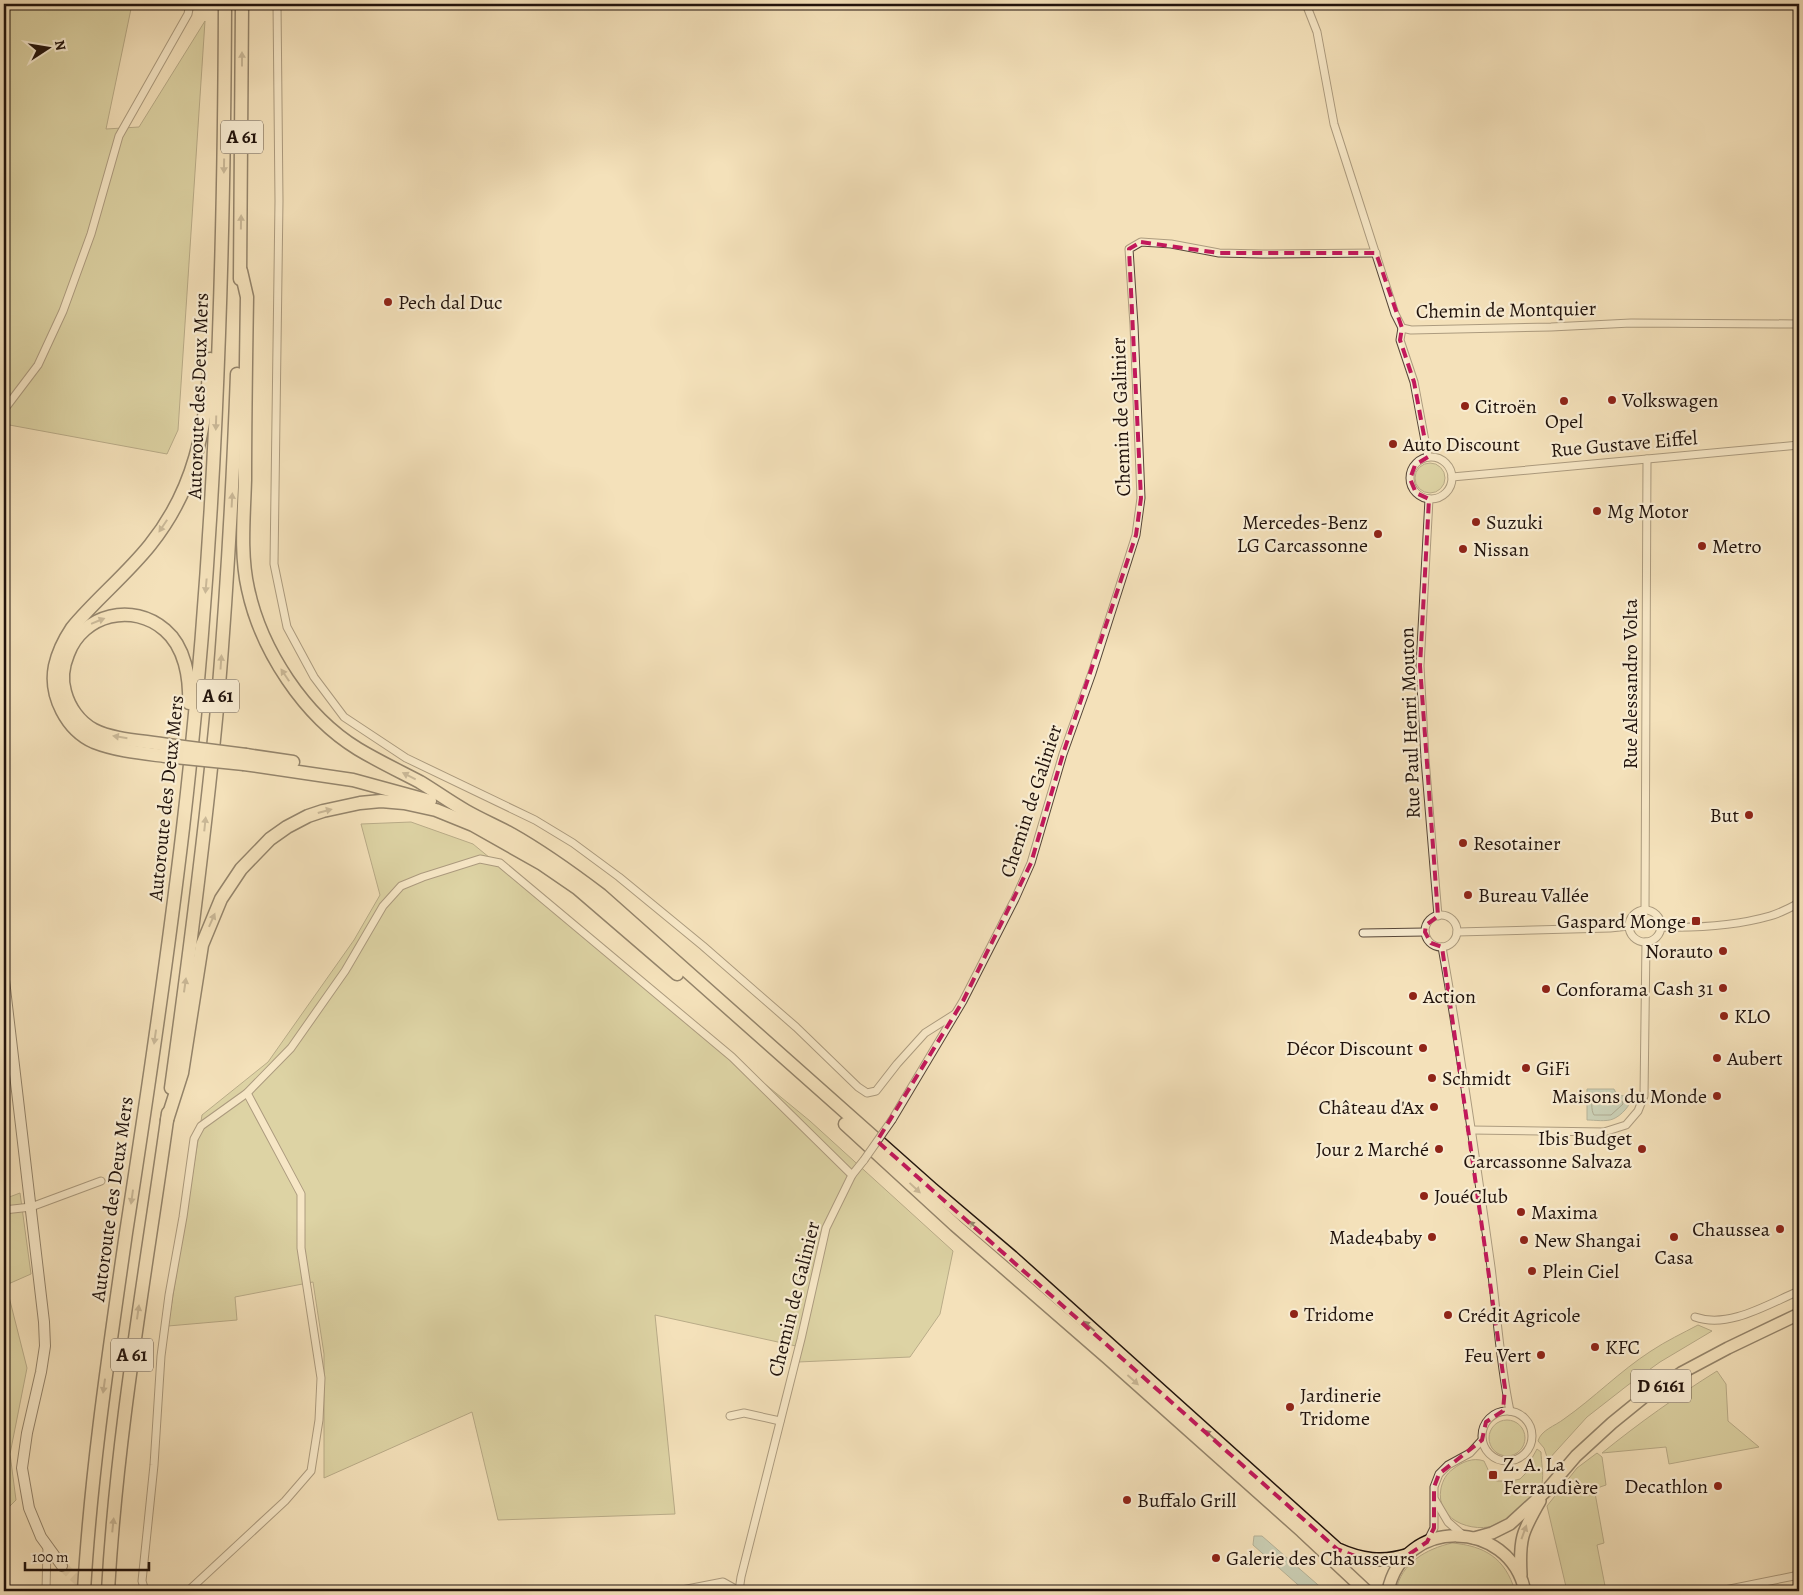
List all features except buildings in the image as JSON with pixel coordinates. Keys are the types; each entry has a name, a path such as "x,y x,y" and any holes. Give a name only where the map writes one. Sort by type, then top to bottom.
{"highway":[{"name":"Autoroute des Deux Mers","path":"84,1591 97,1438 166,957 192,745 211,530 220,322 225,117 225,4"},
{"name":"Autoroute des Deux Mers","path":"108,1591 121,1442 136,1324 189,962 218,698 230,543 241,270 242,4"},
{"path":"241,270 246,297 245,567 252,606 268,645 284,673 302,698 333,731 356,748 421,783 465,811"},
{"path":"220,322 211,346 206,413 202,437 194,464 176,506 150,545 72,628 63,642 54,668 54,685 57,698 64,714 82,736 114,748 167,750 356,773 422,794 465,811 511,834 553,859 601,895 932,1189 1020,1264 1337,1549 1351,1555 1373,1560 1394,1559 1408,1555"},
{"path":"167,750 102,733 84,723 72,708 64,688 65,662 76,638 83,629 93,622 116,616 140,617 154,622 166,630 186,665 190,692 188,721 192,745"},
{"path":"245,760 388,788 446,807 554,872 577,888 851,1129 955,1225 1039,1296 1366,1591"},
{"path":"167,1120 182,1073 202,945 210,923 227,888 258,850 287,827 308,816 360,803 381,801 417,805 436,810 473,825"}],"main road":[{"path":"4,980 44,1322 45,1346 27,1433 22,1468 28,1508 46,1546 62,1566"},
{"name":"D 6161","path":"1469,1537 1492,1533 1510,1524 1546,1491 1576,1456 1644,1397 1681,1373 1799,1314"},
{"name":"D 6161","path":"1521,1578 1520,1553 1522,1536 1546,1491"},
{"path":"1388,1591 1397,1568 1408,1555 1427,1542 1439,1538 1469,1537 1489,1544 1502,1552 1513,1564 1521,1578 1525,1591"}],"street":[{"path":"4,407 7,406 38,365 64,310 91,234 119,136 188,14 190,4"},
{"path":"277,4 279,201 274,564 287,627 314,677 344,717 406,758 535,820 573,842 703,946 796,1027 858,1087 867,1093 876,1091 925,1033 955,1014"},
{"name":"Chemin de Montquier","path":"1306,4 1317,32 1334,124 1395,314 1402,328 1411,330 1551,327 1631,323 1799,324"},
{"name":"Chemin de Galinier","path":"739,1591 801,1339 826,1228 852,1175 892,1120 955,1014 1015,899 1031,863 1062,754 1095,665 1136,535 1141,498 1129,249 1141,242 1171,244 1219,253 1376,253"},
{"path":"1402,328 1400,340 1416,390 1428,457"},
{"name":"Rue Gustave Eiffel","path":"1452,477 1799,445"},
{"path":"1428,457 1441,460 1446,464 1452,477 1448,490 1436,498 1429,499 1416,493 1411,486 1410,479 1411,471 1415,464 1428,457"},
{"name":"Rue Alessandro Volta","path":"1645,910 1646,459"},
{"name":"Rue Paul Henri Mouton","path":"1429,499 1420,666 1425,759 1438,916"},
{"path":"145,1591 142,1581 154,1465 161,1356 194,1139 201,1126 247,1093 291,1048 345,971 383,906 401,886 480,859 500,862 732,1057 852,1175"},
{"path":"1661,927 1737,924 1772,915 1799,903"},
{"path":"1645,910 1657,915 1661,927 1656,937 1646,942 1634,937 1629,926 1634,914 1645,910"},
{"path":"1438,916 1449,918 1453,921 1457,932 1452,942 1442,947 1431,943 1425,932 1426,925 1431,919 1438,916"},
{"path":"1457,932 1629,926"},
{"path":"1363,933 1425,932"},
{"path":"1471,1130 1604,1132 1626,1125 1638,1111 1644,1096 1646,942"},
{"path":"1442,947 1471,1130 1499,1327 1507,1411"},
{"path":"188,1591 284,1501 311,1471 318,1420 321,1378 301,1248 301,1194 247,1093"},
{"path":"4,1210 31,1207 101,1181"},
{"path":"1695,1317 1706,1321 1731,1320 1799,1291"},
{"path":"1507,1411 1523,1416 1530,1424 1533,1435 1529,1450 1511,1462 1495,1459 1488,1453 1482,1440 1482,1430 1486,1422 1492,1416 1507,1411"},
{"path":"730,1416 744,1413 780,1421"},
{"path":"1427,1542 1434,1528 1434,1487 1439,1474 1448,1465 1470,1453 1482,1440"},
{"path":"1470,1453 1488,1453"},
{"path":"1434,1497 1448,1522 1469,1537"},
{"path":"46,1546 46,1591"},
{"path":"1720,1591 1799,1575"},
{"path":"676,1591 723,1582 739,1591"}],"highlighted area":[{"path":"1141,242 1219,253 1376,253 1402,328 1400,340 1414,382 1428,457 1415,465 1410,479 1416,493 1429,499 1420,666 1438,916 1426,925 1425,932 1431,943 1442,947 1505,1388 1503,1411 1486,1422 1482,1440 1439,1474 1434,1487 1434,1528 1427,1542 1408,1555 1385,1561 1360,1558 1337,1549 877,1141 963,1001 1031,863 1063,754 1136,535 1141,498 1129,249"}],"shaded area":[{"path":"4,4 132,4 106,129 139,127 205,21 178,430 167,454 4,424"},
{"path":"1430,463 1441,467 1445,478 1441,489 1430,493 1419,489 1415,478 1419,467"},
{"path":"411,822 473,844 810,1121 953,1251 940,1314 910,1357 798,1362 796,1346 655,1315 675,1514 498,1520 472,1412 324,1478 324,1354 313,1282 235,1297 237,1320 168,1326 202,1115 268,1062 354,940 380,895 361,824"},
{"path":"20,1193 31,1274 6,1285 27,1368 10,1454 16,1500 4,1512 4,1199"},
{"path":"1698,1325 1712,1331 1660,1362 1587,1417 1548,1460 1544,1448 1538,1441 1545,1431 1575,1411 1640,1359"},
{"path":"1717,1371 1726,1384 1728,1421 1759,1447 1669,1464 1666,1447 1602,1453 1658,1410"},
{"path":"1507,1420 1514,1421 1520,1425 1524,1431 1524,1445 1520,1451 1514,1455 1507,1456 1500,1455 1494,1451 1490,1445 1489,1438 1490,1431 1494,1425 1500,1421"},
{"path":"1537,1449 1541,1452 1542,1483 1529,1500 1507,1520 1495,1526 1472,1527 1461,1524 1445,1510 1441,1500 1441,1488 1447,1475 1456,1466 1468,1461 1484,1461 1492,1478 1497,1481 1512,1481 1520,1479 1526,1473 1527,1467"},
{"path":"1597,1453 1602,1457 1606,1485 1600,1487 1595,1493 1604,1543 1597,1545 1606,1591 1567,1591 1547,1506 1577,1468"},
{"path":"1452,1543 1474,1547 1492,1556 1506,1570 1515,1591 1396,1591 1403,1573 1416,1559 1433,1549"}],"water":[{"path":"1587,1089 1614,1089 1617,1095 1632,1097 1628,1107 1616,1118 1587,1120"},
{"path":"1254,1536 1262,1536 1325,1591 1305,1591 1253,1545"}],"tunnel":[{"path":"62,1566 87,1589"}],"place":[{"name":"Pech dal Duc","path":"388,302"},
{"name":"Volkswagen","path":"1612,400"},
{"name":"Opel","path":"1564,401"},
{"name":"Citroën","path":"1465,406"},
{"name":"Auto Discount","path":"1393,444"},
{"name":"Mg Motor","path":"1597,511"},
{"name":"Suzuki","path":"1476,522"},
{"name":"Mercedes-Benz LG Carcassonne","path":"1378,534"},
{"name":"Metro","path":"1702,546"},
{"name":"Nissan","path":"1463,549"},
{"name":"But","path":"1749,815"},
{"name":"Resotainer","path":"1463,843"},
{"name":"Bureau Vallée","path":"1468,895"},
{"name":"Gaspard Monge","path":"1696,921"},
{"name":"Norauto","path":"1723,951"},
{"name":"Cash 31","path":"1723,988"},
{"name":"Conforama","path":"1546,989"},
{"name":"Action","path":"1413,996"},
{"name":"KLO","path":"1724,1016"},
{"name":"Décor Discount","path":"1423,1048"},
{"name":"Aubert","path":"1717,1058"},
{"name":"GiFi","path":"1526,1068"},
{"name":"Schmidt","path":"1432,1078"},
{"name":"Maisons du Monde","path":"1717,1096"},
{"name":"Château d'Ax","path":"1434,1107"},
{"name":"Jour 2 Marché","path":"1439,1149"},
{"name":"Ibis Budget Carcassonne Salvaza","path":"1642,1149"},
{"name":"JouéClub","path":"1424,1196"},
{"name":"Maxima","path":"1521,1212"},
{"name":"Chaussea","path":"1780,1229"},
{"name":"Made4baby","path":"1432,1237"},
{"name":"Casa","path":"1674,1237"},
{"name":"New Shangai","path":"1524,1240"},
{"name":"Plein Ciel","path":"1532,1271"},
{"name":"Tridome","path":"1294,1314"},
{"name":"Crédit Agricole","path":"1448,1315"},
{"name":"KFC","path":"1595,1347"},
{"name":"Feu Vert","path":"1541,1355"},
{"name":"Jardinerie Tridome","path":"1290,1407"},
{"name":"Z. A. La Ferraudière","path":"1493,1475"},
{"name":"Decathlon","path":"1718,1486"},
{"name":"Buffalo Grill","path":"1127,1500"},
{"name":"Galerie des Chausseurs","path":"1216,1558"}]}
